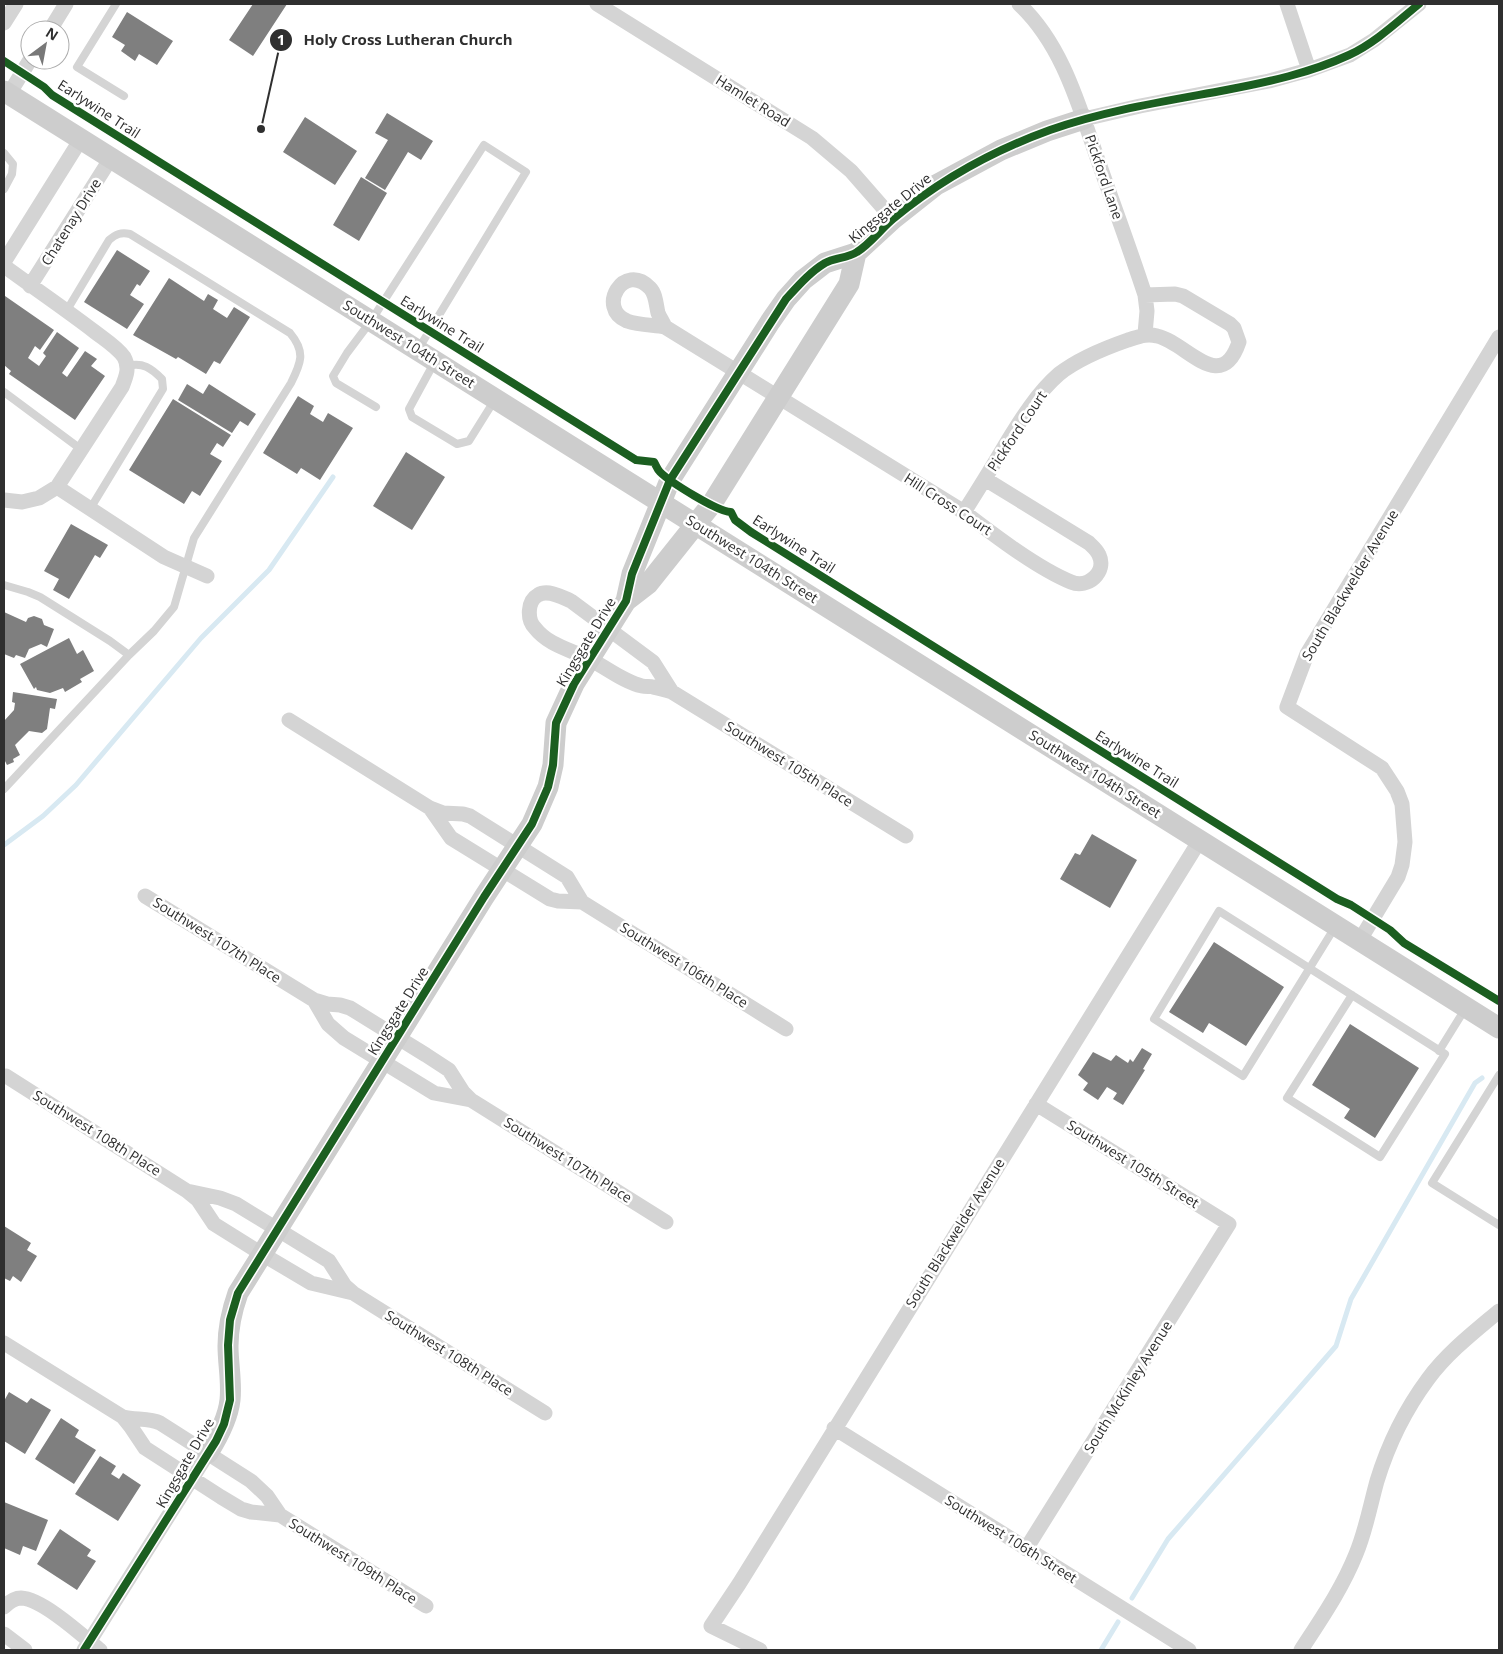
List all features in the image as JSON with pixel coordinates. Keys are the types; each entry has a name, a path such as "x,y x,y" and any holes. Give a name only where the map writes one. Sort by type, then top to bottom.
{"street":[{"path":"4,24 16,4"},
{"path":"56,20 66,4"},
{"name":"Hamlet Road","path":"597,4 812,138 851,171 893,219"},
{"name":"Pickford Lane","path":"1019,4 1026,10 1051,45 1063,66 1084,119 1145,295 1147,311 1146,334"},
{"path":"1287,4 1309,70"},
{"name":"Kingsgate Drive","path":"91,1647 216,1441 224,1424 230,1400 228,1345 230,1320 238,1292 501,870 532,824 548,787 556,723 571,690 626,601 632,574 670,480 786,299 803,280 826,263 856,253 893,219 936,186 981,160 1047,131 1084,119 1269,81 1309,70 1350,55 1374,40 1419,4"},
{"path":"6,93 23,70"},
{"name":"Southwest 104th Street","path":"6,93 1499,1028"},
{"path":"4,500 22,502 39,498 57,487 122,387 127,374 127,366 123,357 115,347 67,310 30,286 4,264 81,139"},
{"name":"Chatenay Drive","path":"30,286 111,158"},
{"name":"Kingsgate Drive","path":"626,601 648,584 711,505 849,284 856,253"},
{"path":"1145,295 1175,294 1183,296 1230,324 1237,334 1239,342 1233,358 1221,366 1215,366 1198,360 1159,336 1146,334"},
{"name":"Hill Cross Court","path":"665,327 964,512 1037,563 1073,584 1090,582 1097,575 1101,568 1101,560 1090,543 985,479"},
{"name":"Pickford Court","path":"964,512 1033,402 1060,373 1115,345 1146,334"},
{"name":"South Blackwelder Avenue","path":"1360,940 1398,877 1402,865 1405,842 1402,804 1397,791 1382,768 1287,707 1307,654 1499,337"},
{"path":"57,487 164,557 207,576"},
{"name":"Southwest 105th Place","path":"672,692 652,662 571,601 561,596 544,593 538,595 532,601 529,609 529,619 533,627 541,635 563,648 590,659 642,686 672,692 906,836"},
{"name":"Southwest 106th Place","path":"290,720 430,808 443,813 470,816 567,877 582,902 786,1029"},
{"name":"Southwest 106th Place","path":"430,808 451,838 501,870 550,899 582,902"},
{"name":"South Blackwelder Avenue","path":"760,1650 711,1626 739,1584 1200,840"},
{"name":"Southwest 107th Place","path":"145,896 314,1000 350,1008 397,1037 449,1070 463,1092 471,1100 666,1222"},
{"name":"Southwest 107th Place","path":"314,1000 328,1024 335,1031 382,1062 434,1093 471,1100"},
{"name":"Southwest 108th Place","path":"6,1076 187,1191 198,1200 214,1224 311,1283 353,1293"},
{"name":"Southwest 105th Street","path":"1036,1104 1229,1224"},
{"name":"Southwest 108th Place","path":"187,1191 227,1200 328,1261 345,1286 353,1293 545,1413"},
{"name":"South McKinley Avenue","path":"1026,1549 1229,1224"},
{"path":"1301,1650 1347,1576 1366,1528 1377,1481 1388,1449 1407,1412 1428,1379 1443,1361 1499,1311"},
{"name":"Southwest 109th Place","path":"4,1343 123,1417 132,1427 144,1448 192,1479 241,1509 280,1516 426,1606"},
{"name":"Southwest 109th Place","path":"123,1417 138,1420 154,1420 252,1480 267,1496 280,1516"},
{"name":"Southwest 106th Street","path":"834,1428 1189,1650"},
{"path":"4,1607 15,1599 31,1600 68,1623 91,1647"},
{"path":"4,1634 25,1650"}],"lane":[{"path":"116,4 77,67 124,96"},
{"path":"376,407 336,383 333,376 347,353 371,321 484,145 526,172 418,350"},
{"path":"4,153 13,164 12,174 4,189"},
{"path":"4,789 129,655 154,631 174,607 194,538 291,383 298,369 301,350 290,333 269,319 124,232 108,240 67,310"},
{"path":"435,361 409,409 412,417 457,444 469,441 495,399"},
{"path":"90,509 163,389 162,379 152,369 135,364 127,366"},
{"path":"4,392 82,450"},
{"path":"4,585 40,597 129,655"},
{"path":"1336,925 1309,969 1243,1076 1154,1019 1219,912 1309,969 1352,996 1439,1051 1445,1054 1380,1157 1287,1098 1352,996"},
{"path":"1439,1051 1466,1008"},
{"path":"1499,1074 1432,1183 1499,1225"}],"building":[{"path":"253,4 287,4 253,56 229,40"},
{"path":"127,12 173,41 157,65 139,54 135,61 121,51 125,45 112,37"},
{"path":"387,113 433,141 421,160 408,152 385,190 365,178 388,140 375,133"},
{"path":"305,117 357,151 335,185 283,152"},
{"path":"361,177 387,193 359,241 333,225"},
{"path":"117,250 150,271 140,286 137,284 130,295 144,304 127,329 84,302"},
{"path":"169,278 204,301 208,294 218,300 213,309 227,318 234,307 250,317 220,364 214,361 206,374 178,357 176,359 133,335"},
{"path":"5,296 54,330 40,350 35,346 28,358 39,366 46,356 43,353 57,332 79,348 62,373 67,377 85,351 97,359 91,366 105,376 75,420 9,374 11,371 4,365"},
{"path":"187,384 203,394 209,384 256,414 248,426 240,421 232,433 178,400"},
{"path":"298,396 314,406 310,414 323,422 328,413 353,428 320,480 301,468 297,474 263,453"},
{"path":"173,399 231,435 223,447 217,443 210,454 222,461 200,496 192,491 184,504 129,470"},
{"path":"406,452 445,477 412,530 373,506"},
{"path":"71,524 108,545 100,558 95,555 69,599 53,590 59,579 44,571"},
{"path":"4,612 26,622 28,618 34,616 42,619 44,625 54,629 47,647 41,644 29,649 25,658 16,655 14,658 4,654"},
{"path":"69,638 77,654 83,650 94,671 80,679 82,682 65,692 63,688 50,693 37,690 36,687 34,689 20,664"},
{"path":"13,692 57,699 55,709 50,708 47,729 42,733 29,731 15,745 20,755 13,759 14,762 7,765 4,759 4,721 14,710 15,703 12,702"},
{"path":"1092,834 1137,860 1110,908 1060,879 1075,853 1080,855"},
{"path":"1214,942 1284,987 1246,1046 1209,1023 1203,1033 1169,1012"},
{"path":"1350,1024 1419,1068 1375,1138 1344,1118 1350,1109 1312,1085"},
{"path":"1142,1048 1152,1054 1143,1069 1145,1070 1123,1105 1113,1099 1117,1093 1107,1087 1098,1100 1083,1090 1088,1083 1078,1075 1093,1052 1111,1061 1116,1055 1128,1063 1130,1059 1133,1062"},
{"path":"4,1226 31,1243 27,1250 37,1256 21,1282 13,1276 10,1281 4,1278"},
{"path":"9,1392 27,1403 31,1398 51,1410 25,1454 4,1441 4,1401"},
{"path":"61,1418 79,1430 75,1437 96,1450 74,1484 35,1459"},
{"path":"100,1456 116,1466 111,1474 119,1479 123,1473 141,1485 118,1521 75,1494"},
{"path":"4,1502 48,1520 36,1551 23,1546 20,1555 4,1548"},
{"path":"60,1529 91,1550 87,1556 96,1561 77,1590 37,1564"}],"waterway":[{"path":"4,845 43,816 76,785 201,638 269,570 333,477"},
{"path":"1132,1598 1168,1539 1336,1346 1351,1299 1475,1083 1482,1078"},
{"path":"1101,1650 1118,1622"}],"cycle path":[{"path":"84,1650 216,1441 224,1424 230,1400 228,1345 230,1320 238,1293 484,897 532,824 548,787 553,765 556,723 574,684 626,601 632,574 670,480 786,299 820,267 829,261 857,252 893,219 929,192 967,168 1008,147 1050,130 1093,117 1257,84 1319,67 1359,50 1386,32 1419,4"},
{"name":"Earlywine Trail","path":"4,61 44,87 52,95 636,460 654,462 658,470 665,477 683,489 705,502 731,512 735,520 751,532 1337,899 1351,905 1390,930 1404,943 1499,1001"}],"place":[{"name":"Holy Cross Lutheran Church","path":"261,129"}]}
